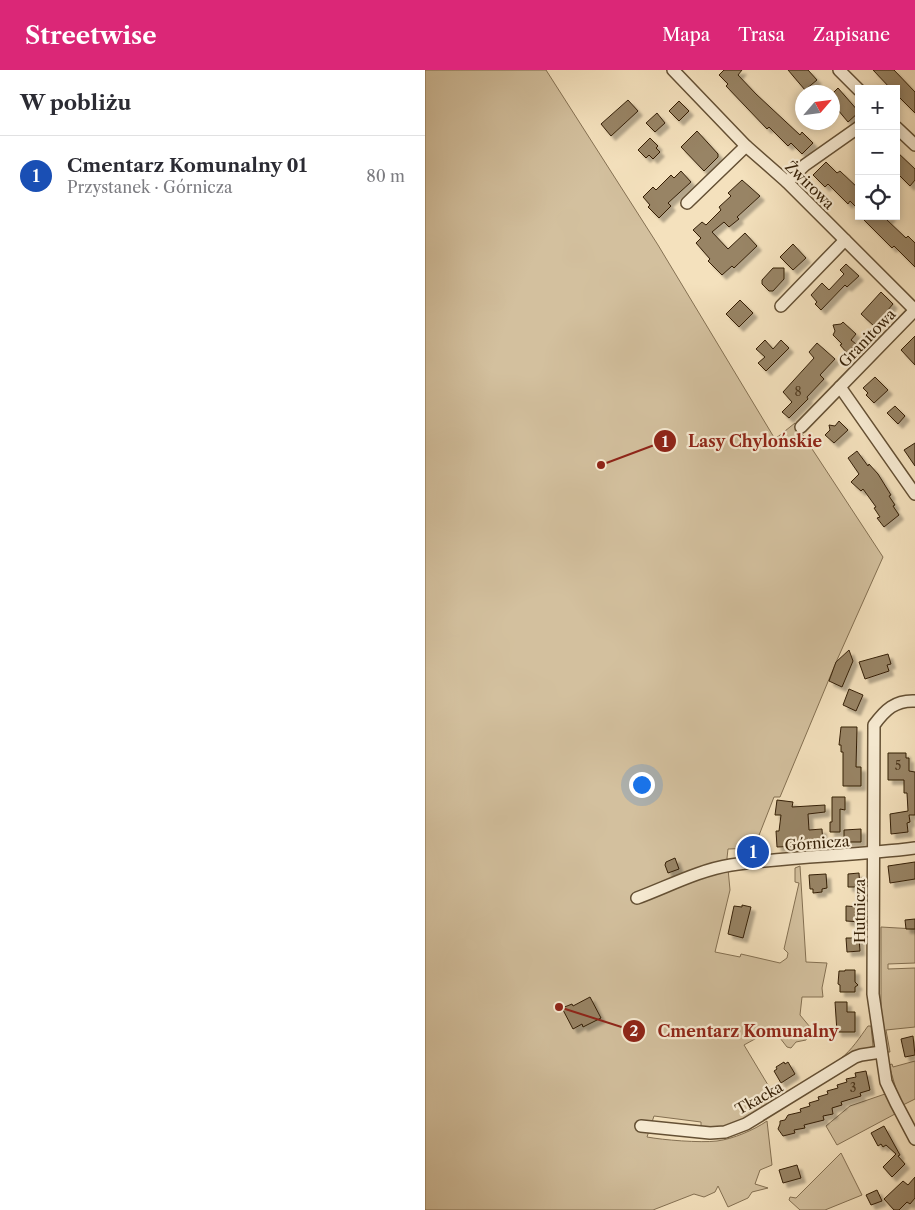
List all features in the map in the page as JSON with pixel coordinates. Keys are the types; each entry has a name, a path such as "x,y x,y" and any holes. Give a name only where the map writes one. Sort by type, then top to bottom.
{"street":[{"name":"Żwirowa","path":"673,70 746,146 787,182 915,310"},
{"path":"839,70 855,86"},
{"path":"787,182 805,165 855,130"},
{"path":"899,130 915,145"},
{"path":"687,203 746,146"},
{"path":"781,306 845,240"},
{"name":"Granitowa","path":"801,427 915,310"},
{"name":"Granitowa","path":"840,387 915,494"},
{"name":"Hutnicza","path":"915,701 898,703 884,711 874,725 873,994 886,1082 895,1103 915,1139"},
{"name":"Górnicza","path":"637,898 700,874 730,866 875,854 915,848"},
{"name":"Tkacka","path":"641,1126 709,1133 725,1132 746,1124 855,1057 881,1052"}],"shaded area":[{"path":"425,70 546,70 658,245 775,439 795,423 883,557 837,660 780,797 774,797 754,848 728,849 730,890 715,952 740,957 741,954 780,963 787,958 788,953 784,949 799,883 795,882 795,868 800,866 806,962 827,963 822,988 823,997 802,997 800,1015 810,1027 810,1032 806,1040 796,1042 791,1048 787,1047 773,1029 744,1045 777,1100 741,1121 722,1127 701,1127 701,1122 654,1116 647,1137 682,1141 717,1141 743,1134 767,1121 772,1165 760,1170 755,1184 768,1188 752,1192 748,1198 728,1207 718,1186 715,1192 704,1197 694,1194 653,1210 425,1210"},
{"path":"881,927 915,929 915,963 888,964 888,969 915,968 915,1027 886,1030 890,1052 887,1052 881,1008"},
{"path":"868,1026 871,1026 873,1046 841,1060 840,1059 852,1048"},
{"path":"915,1061 915,1099 903,1105 889,1065 892,1064 893,1067"},
{"path":"885,1094 895,1114 837,1145 826,1126 850,1106"},
{"path":"841,1153 862,1195 825,1210 800,1210 789,1200 790,1197 796,1198"}],"building":[{"path":"724,70 742,70 738,75 756,94 800,135 802,132 813,143 802,154 791,143 788,146 769,127 767,129 726,86 728,84 719,75"},
{"path":"788,70 808,70 817,80 811,85 801,85"},
{"path":"873,70 894,70 915,92 915,113 900,98 900,85 887,85"},
{"path":"840,90 855,107 855,116 848,122 840,112"},
{"path":"628,100 638,111 611,136 601,124"},
{"path":"679,101 689,111 679,121 669,111"},
{"path":"657,113 665,123 655,132 646,123"},
{"path":"697,131 718,154 718,157 704,171 681,147"},
{"path":"650,138 658,146 656,148 660,152 653,159 649,155 646,158 638,150"},
{"path":"900,155 915,169 915,180 910,186 900,176"},
{"path":"826,162 837,173 840,171 855,185 855,206 850,201 848,204 828,184 825,187 813,175"},
{"path":"681,171 691,182 668,203 671,206 659,218 648,207 650,205 643,197 653,187 656,190 671,175 674,178"},
{"path":"742,180 760,196 729,227 724,222 712,232 728,249 745,233 757,246 734,268 732,266 722,275 708,261 710,259 696,243 701,238 693,230 702,222 706,225 721,210 719,207 731,196 728,193"},
{"path":"864,220 887,220 906,238 908,236 915,243 915,267 894,246 892,248"},
{"path":"793,244 806,258 793,270 780,257"},
{"path":"846,264 859,276 847,287 845,285 821,310 815,304 817,302 811,295 822,283 829,290 844,274 840,270"},
{"path":"773,268 784,268 784,279 773,291 769,291 762,284 762,280"},
{"path":"881,292 893,304 887,311 888,313 875,327 861,314"},
{"path":"740,300 753,313 739,327 726,314"},
{"path":"843,322 856,334 851,340 856,344 847,353 840,345 842,344 833,335 835,331 833,325"},
{"path":"915,336 915,365 901,350"},
{"path":"765,340 773,349 781,340 789,348 766,371 758,363 765,357 756,349"},
{"path":"817,343 835,359 820,375 824,379 789,418 782,412 792,402 783,392 814,358 809,352"},
{"path":"875,377 888,390 874,403 866,395 868,393 863,388"},
{"path":"895,406 905,416 898,424 887,413"},
{"path":"839,421 848,430 834,443 825,435 830,430 829,425 835,426"},
{"path":"915,443 915,466 904,450"},
{"path":"857,451 868,466 869,464 878,474 891,495 889,496 895,505 893,506 899,515 884,527 877,518 880,517 874,508 876,507 863,489 861,491 851,482 859,474 848,458"},
{"path":"849,650 853,661 842,687 829,681 836,662"},
{"path":"888,654 891,664 887,665 889,671 865,679 859,662"},
{"path":"849,689 863,695 856,711 843,705"},
{"path":"841,727 857,727 856,767 861,767 861,786 843,786 843,752 841,752 841,745 839,745"},
{"path":"888,753 906,753 906,758 909,758 909,771 915,772 915,815 909,815 910,822 907,823 908,832 891,834 890,814 908,811 907,793 904,793 904,780 888,780"},
{"path":"832,797 845,797 845,810 840,809 840,832 830,832"},
{"path":"777,800 793,802 792,807 825,805 825,812 808,814 809,830 822,829 823,845 777,847 776,831 779,831 781,815 775,815"},
{"path":"861,829 861,842 847,842 847,840 844,840 844,830"},
{"path":"675,858 679,869 668,873 665,865 666,862"},
{"path":"915,862 915,879 890,883 888,866"},
{"path":"859,873 860,887 848,887 848,874"},
{"path":"826,874 827,888 822,889 822,892 813,893 813,889 810,889 809,875"},
{"path":"742,905 751,907 743,938 728,934 734,906 742,907"},
{"path":"846,906 861,907 861,922 846,921"},
{"path":"915,919 915,929 906,929 905,920"},
{"path":"846,938 859,938 860,951 847,952"},
{"path":"855,970 855,982 858,985 855,987 855,992 840,992 840,985 838,984 839,971"},
{"path":"590,997 601,1018 583,1027 582,1024 573,1029 562,1008 572,1004 573,1006"},
{"path":"835,1002 847,1002 847,1012 855,1012 855,1032 837,1032"},
{"path":"913,1036 915,1055 905,1057 901,1039"},
{"path":"784,1062 785,1064 788,1062 795,1074 781,1083 774,1071 777,1069 776,1067"},
{"path":"866,1071 870,1090 860,1093 861,1096 841,1102 842,1105 832,1108 833,1114 823,1116 824,1120 804,1125 805,1128 794,1130 795,1133 783,1136 778,1129 780,1121 785,1120 788,1115 801,1112 800,1109 810,1106 809,1103 819,1100 818,1097 828,1094 827,1091 838,1088 837,1085 847,1082 846,1079 856,1077 855,1073"},
{"path":"884,1126 900,1155 898,1156 905,1164 892,1177 883,1167 896,1154 886,1145 883,1147 881,1144 878,1146 871,1133"},
{"path":"797,1165 801,1178 783,1183 779,1170"},
{"path":"915,1177 915,1198 910,1204 907,1202 899,1210 894,1210 884,1199 903,1181 908,1185"},
{"path":"877,1190 882,1201 871,1205 866,1195"}],"place":[{"name":"Lasy Chylońskie","path":"601,465"},
{"name":"Cmentarz Komunalny 01","path":"753,852"},
{"name":"Cmentarz Komunalny","path":"559,1007"}]}
